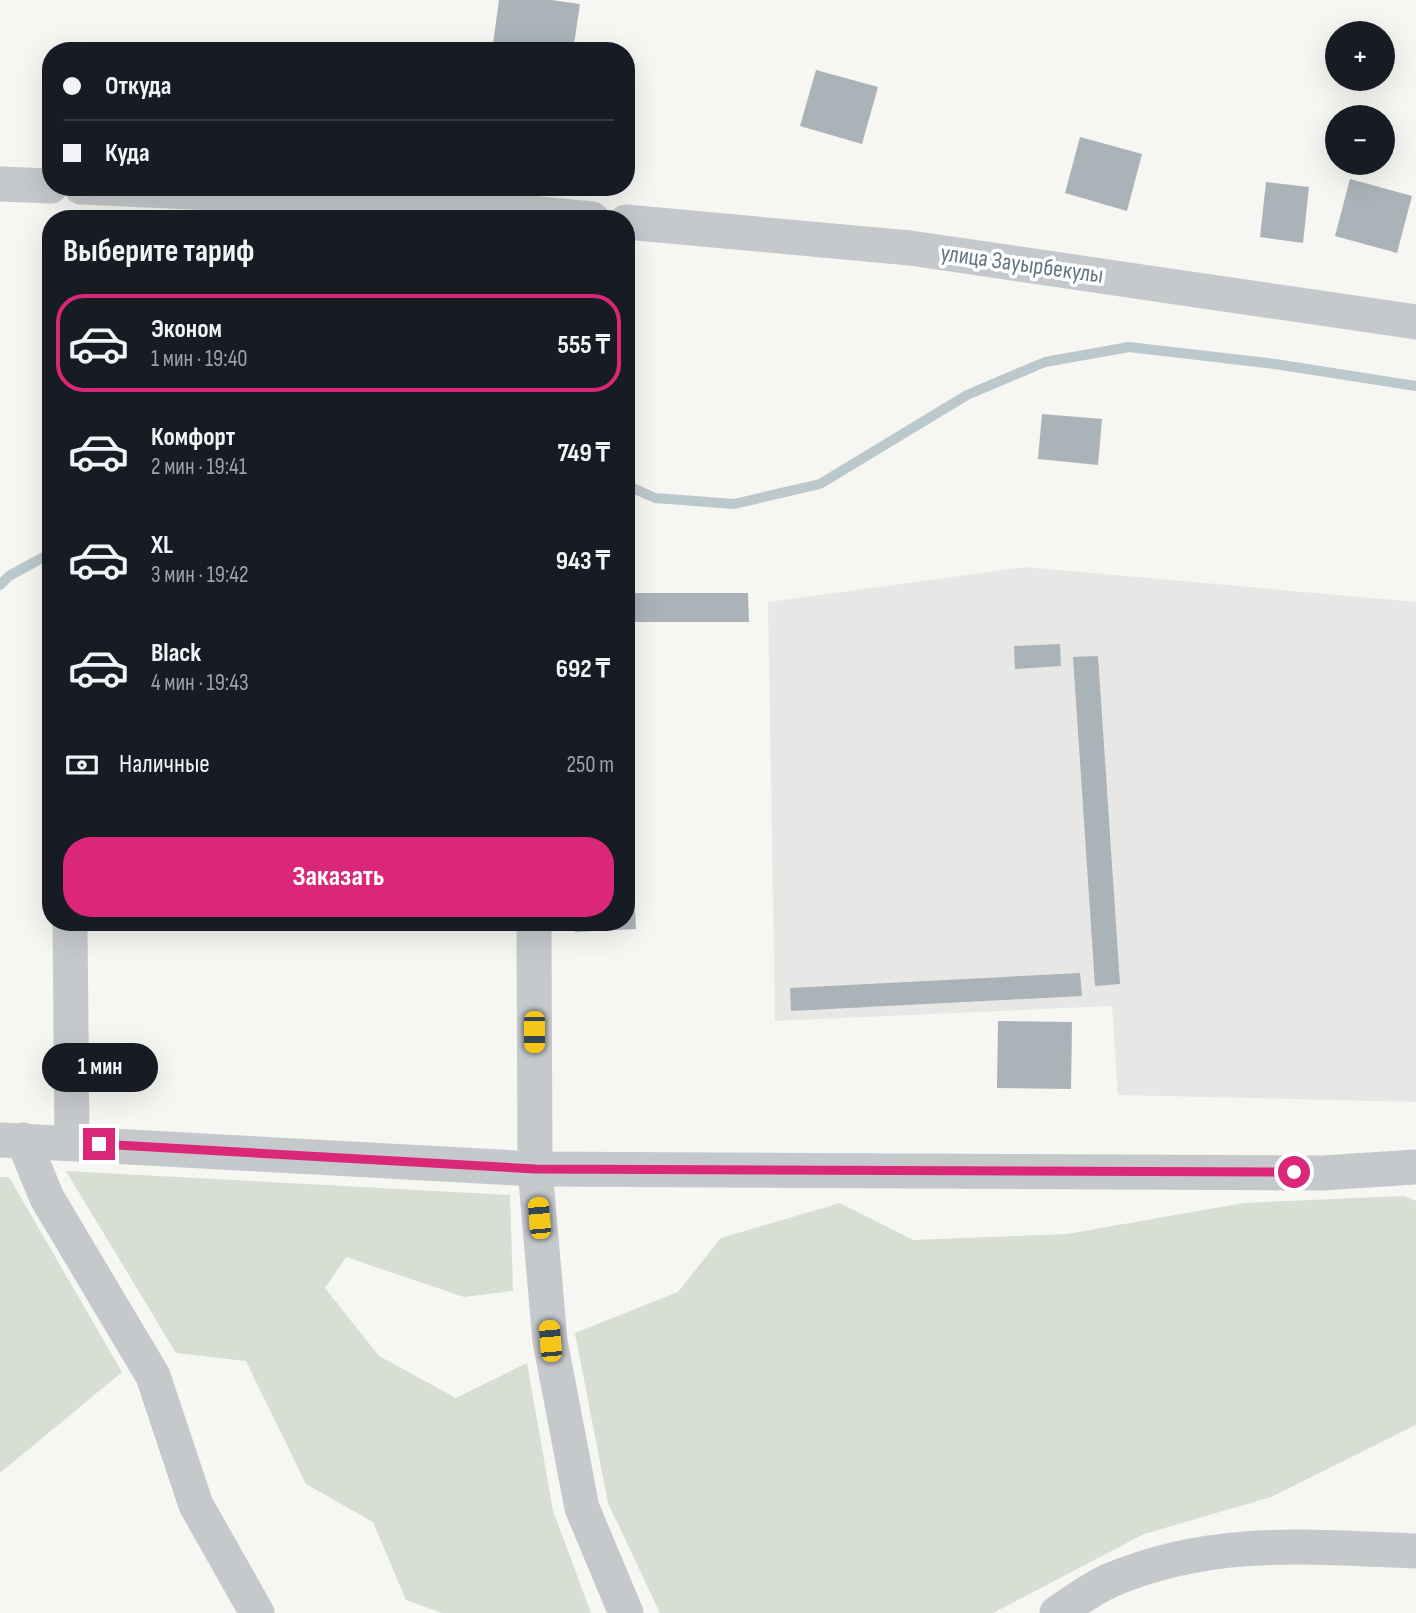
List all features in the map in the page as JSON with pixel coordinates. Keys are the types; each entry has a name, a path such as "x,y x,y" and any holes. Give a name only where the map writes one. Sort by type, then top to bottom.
{"street":[{"path":"0,184 42,186"},
{"path":"281,196 415,202 498,210"},
{"name":"улица Зауырбекулы","path":"635,223 909,248 1416,321"},
{"path":"69,931 72,1142"},
{"path":"534,931 535,1169 550,1341 582,1508 626,1613"},
{"path":"12,1140 535,1169 1322,1172 1416,1167"},
{"path":"12,1140 153,1376 196,1505 257,1613"},
{"path":"1057,1613 1110,1580 1184,1556 1266,1546 1416,1551"}],"shaded area":[{"path":"1025,567 1416,602 1416,1102 1118,1095 1112,1006 775,1021 768,602"},
{"path":"66,1171 510,1195 513,1291 464,1297 346,1257 325,1288 379,1356 456,1398 527,1363 553,1511 591,1613 442,1613 406,1600 373,1522 306,1484 246,1361 176,1353"},
{"path":"0,1177 9,1177 122,1372 0,1473"},
{"path":"1404,1196 1416,1201 1416,1425 1271,1497 1144,1534 993,1613 660,1613 608,1503 575,1333 678,1292 721,1238 840,1203 913,1240 1067,1234 1244,1203"}],"building":[{"path":"499,0 551,0 580,4 574,42 493,42"},
{"path":"816,70 878,87 862,144 800,126"},
{"path":"1080,137 1142,154 1127,211 1065,193"},
{"path":"1350,179 1412,196 1397,253 1335,236"},
{"path":"1266,182 1309,187 1303,243 1260,237"},
{"path":"1042,414 1102,419 1098,465 1038,459"},
{"path":"635,593 748,593 749,622 635,622"},
{"path":"1060,644 1061,666 1015,669 1014,646"},
{"path":"1098,656 1120,984 1095,986 1073,657"},
{"path":"1080,973 1082,996 791,1011 790,988"},
{"path":"998,1021 1072,1022 1071,1089 997,1088"}],"waterway":[{"path":"635,489 655,498 734,504 820,484 967,395 1045,362 1129,347 1275,364 1416,386"},
{"path":"0,585 9,576 42,558"}],"route":[{"path":"99,1144 535,1169 1294,1172"}]}
